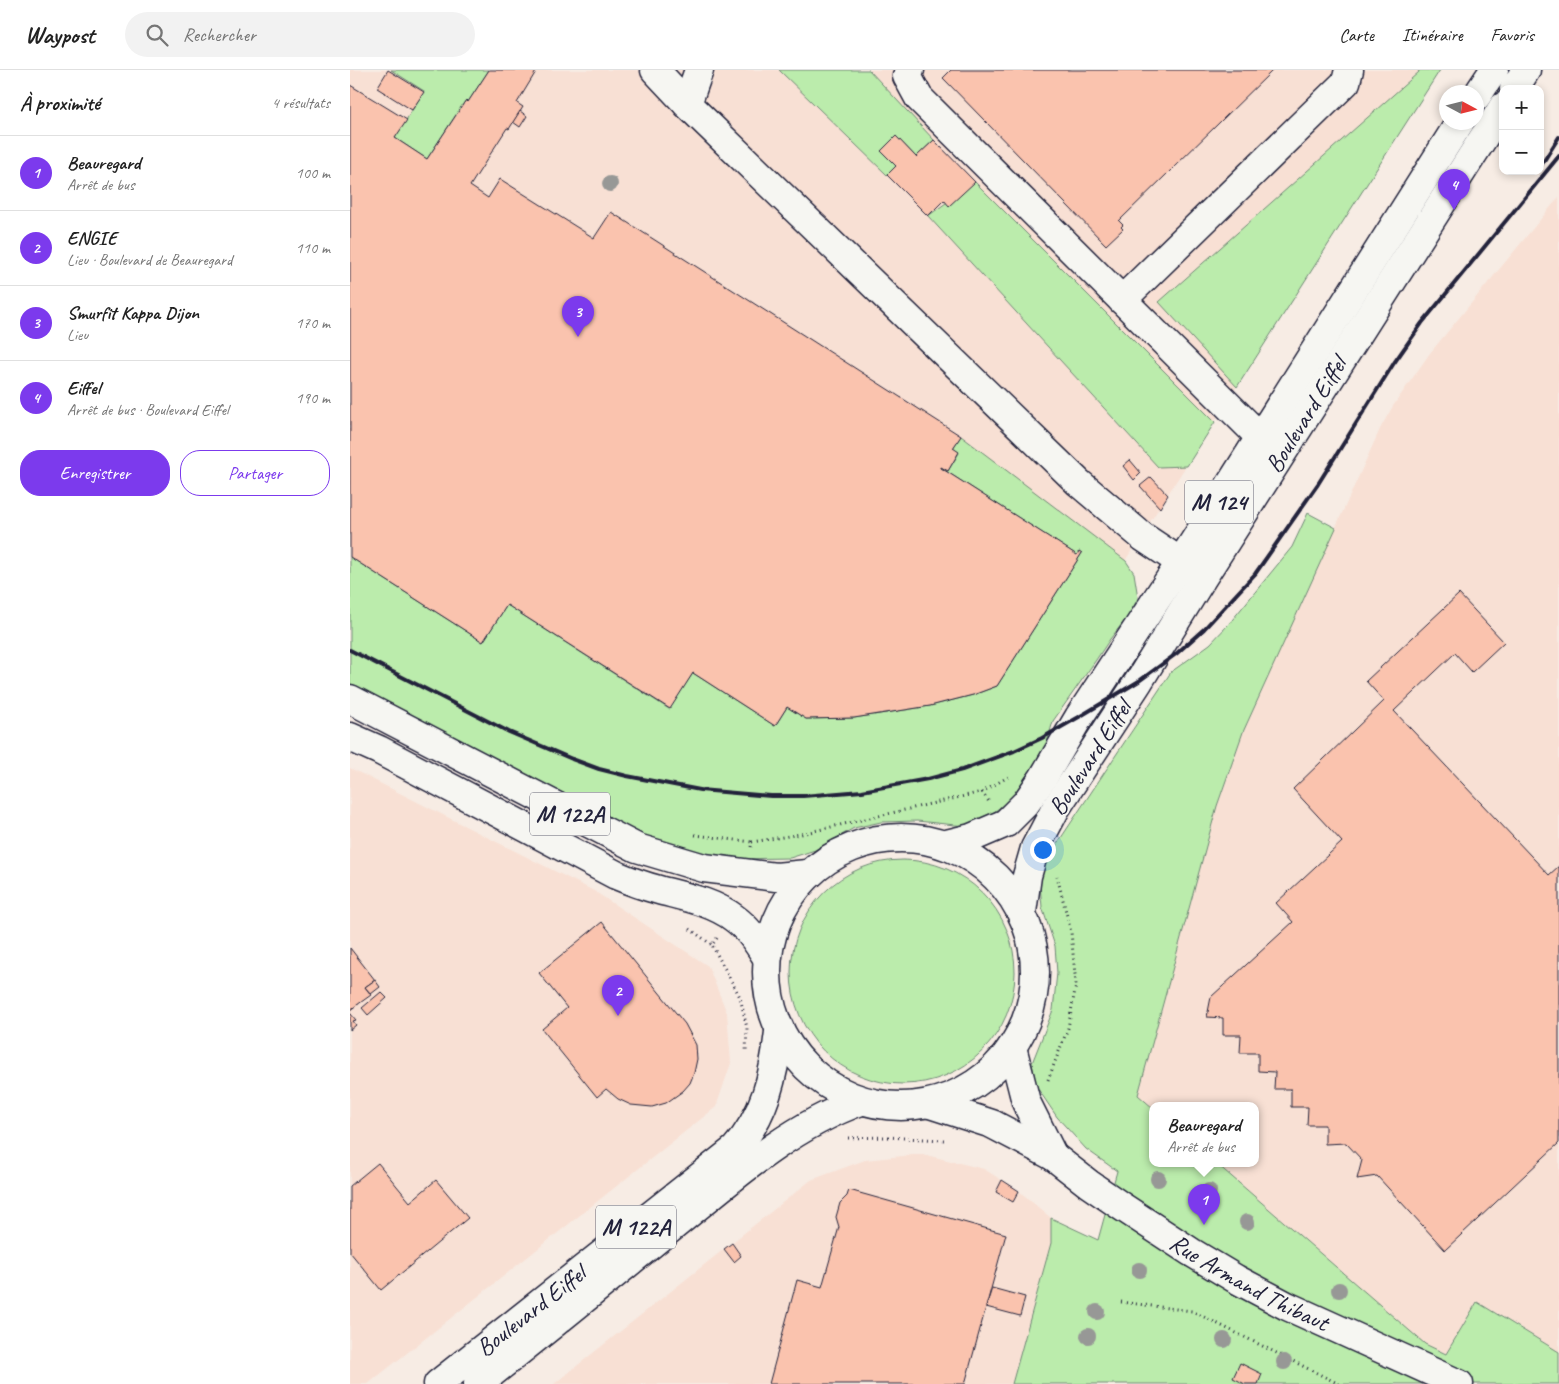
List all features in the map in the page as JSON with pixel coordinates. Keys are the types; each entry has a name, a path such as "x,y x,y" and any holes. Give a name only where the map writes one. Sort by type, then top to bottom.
{"main road":[{"path":"654,70 1078,483 1143,537 1203,577"},
{"path":"687,104 699,70"},
{"path":"910,70 907,76 919,98 1271,445"},
{"path":"1122,300 1346,82 1349,70"},
{"path":"1484,85 1494,70"},
{"name":"Boulevard Eiffel","path":"946,844 971,838 1006,823 1026,803 1079,717 1181,562 1271,445 1512,84"},
{"name":"Boulevard Eiffel","path":"1022,912 1035,848 1056,808 1139,681 1203,577 1271,445 1455,130"},
{"name":"M 122A","path":"350,699 637,848 704,868 749,875 776,877 807,874"},
{"name":"M 122A","path":"350,736 616,875 639,884 703,902 733,917 745,927 766,956"},
{"path":"910,836 946,844 970,855 991,871 1008,890 1022,912 1033,946 1036,981 1028,1016 1012,1048 976,1084 930,1104 895,1107 861,1101 828,1086 800,1062 779,1032 767,995 766,956 779,912 807,874 837,852 872,839 910,836"},
{"name":"Boulevard Eiffel","path":"438,1384 735,1149 748,1135 761,1111 775,1062 779,1032"},
{"name":"Rue Armand Thibaut","path":"1012,1048 1026,1102 1053,1156"},
{"name":"Boulevard Eiffel","path":"478,1384 752,1162 807,1126 837,1110 861,1101"},
{"name":"Rue Armand Thibaut","path":"930,1104 992,1124 1053,1156 1113,1201 1236,1279 1287,1306 1459,1384"}],"path":[{"path":"749,875 752,842 801,834 982,792 1006,823"},
{"path":"1026,1102 1038,1095 1051,1077 1068,1028 1076,985 1071,932 1053,859 1035,848"},
{"path":"733,917 712,945 740,997 747,1028 746,1055"},
{"path":"845,1139 853,1137 886,1137 950,1141"},
{"path":"1121,1302 1192,1311 1339,1384"}],"shaded area":[{"path":"350,70 1440,70 1023,720 733,767 654,752 350,617"},
{"path":"1559,197 1559,1352 1477,1302 1447,1354 1425,1344 1220,1167 1259,1167 1259,1102 1149,1102 1149,1105 1138,1095 1217,806 1243,732 1381,427 1393,406 1430,353"},
{"path":"350,768 594,891 708,966 727,1013 731,1063 716,1107 368,1384 350,1384"},
{"path":"922,1154 984,1169 1019,1191 1051,1218 1051,1243 1012,1384 554,1384 811,1180 865,1160"}],"green space":[{"path":"391,70 489,70 468,102 465,101 427,159 395,138 424,91"},
{"path":"779,70 869,70 934,140 916,157 896,136 881,151 896,166 887,175"},
{"path":"1418,70 1440,70 1237,387 1159,302 1419,72"},
{"path":"975,182 1215,422 1187,466 1158,467 928,216"},
{"path":"961,436 1126,561 1134,573 1138,598 1130,614 1110,639 1053,721 1041,764 1028,785 984,820 965,826 917,821 881,822 854,828 815,850 790,858 730,859 689,853 622,829 608,815 514,769 350,684 350,557 483,642 507,605 669,709 693,673 775,726 787,707 806,719 854,718 930,706 973,695 997,686 1082,553 1079,551 1077,555 941,468 948,471 959,453 953,448"},
{"path":"1308,513 1336,528 1243,732 1217,806 1138,1095 1149,1105 1149,1167 1220,1167 1425,1344 1446,1354 1477,1302 1559,1352 1559,1384 1012,1384 1051,1243 1051,1218 1098,1240 1117,1171 1086,1149 1057,1117 1036,1086 1032,1063 1053,1010 1057,973 1055,946 1042,907 1040,885 1045,862 1171,672 1210,644 1292,547"},
{"path":"903,860 935,865 946,869 965,879 982,893 996,910 1006,929 1010,940 1015,972 1010,1004 1006,1015 996,1034 982,1051 965,1065 946,1075 935,1079 903,1084 871,1079 860,1075 841,1065 824,1051 810,1034 800,1015 796,1004 791,972 796,940 800,929 810,910 824,893 841,879 860,869 871,865"}],"building":[{"path":"388,70 424,92 412,110 377,88"},
{"path":"489,70 537,70 517,103 523,107 509,129 507,128 470,186 488,198 500,179 594,238 611,212 961,436 953,448 959,452 948,471 941,468 1077,555 1079,551 1082,553 997,686 973,695 930,706 854,718 806,719 787,707 775,726 693,673 670,709 507,605 483,642 350,557 350,85 407,120 395,138 427,159 466,100 468,102"},
{"path":"951,70 1273,70 1119,221 1123,225 1121,227 1123,229 1106,245 943,78"},
{"path":"520,111 527,116 520,127 513,122"},
{"path":"896,136 916,157 934,140 975,182 949,206 944,200 928,216 887,175 896,166 881,151"},
{"path":"1130,460 1141,473 1134,480 1123,466"},
{"path":"1151,477 1168,495 1160,508 1140,486"},
{"path":"1459,594 1504,642 1472,672 1455,653 1394,711 1549,875 1559,866 1559,1143 1445,1250 1377,1176 1357,1179 1362,1160 1346,1143 1325,1144 1325,1125 1307,1125 1308,1107 1291,1107 1291,1089 1274,1089 1275,1072 1258,1071 1258,1053 1240,1053 1241,1035 1223,1035 1223,1018 1207,1017 1211,997 1293,922 1276,903 1342,842 1293,789 1384,701 1366,681"},
{"path":"602,922 685,1024 696,1045 697,1059 690,1083 683,1091 666,1103 652,1107 631,1105 618,1099 606,1089 597,1097 542,1029 567,1008 539,973"},
{"path":"350,948 375,980 365,987 371,995 350,1010"},
{"path":"375,980 380,987 371,994 365,987"},
{"path":"381,992 387,998 368,1015 362,1008"},
{"path":"350,1013 356,1020 353,1021 356,1025 350,1030"},
{"path":"378,1163 410,1202 436,1180 468,1218 381,1290 350,1252 350,1186"},
{"path":"1002,1180 1019,1191 1013,1202 996,1192"},
{"path":"849,1190 1006,1234 965,1384 769,1384 797,1280 822,1287 839,1227 836,1217 840,1203 847,1196"},
{"path":"732,1243 741,1256 734,1262 724,1249"},
{"path":"992,1288 1025,1297 1020,1316 986,1307"},
{"path":"1240,1363 1262,1374 1258,1384 1245,1384 1233,1378"}],"railway":[{"path":"1544,161 1559,137"},
{"path":"350,650 509,732 572,759 599,769 627,776 700,790 771,796 803,796 862,791 928,779 962,770 1014,751 1079,717 1139,681 1176,654 1204,629 1255,574 1318,484 1394,363 1422,323 1559,156"}],"place":[{"name":"Eiffel","path":"1454,210"},
{"name":"Smurfit Kappa Dijon","path":"578,337"},
{"name":"ENGIE","path":"618,1016"},
{"name":"Beauregard","path":"1204,1225"}]}
